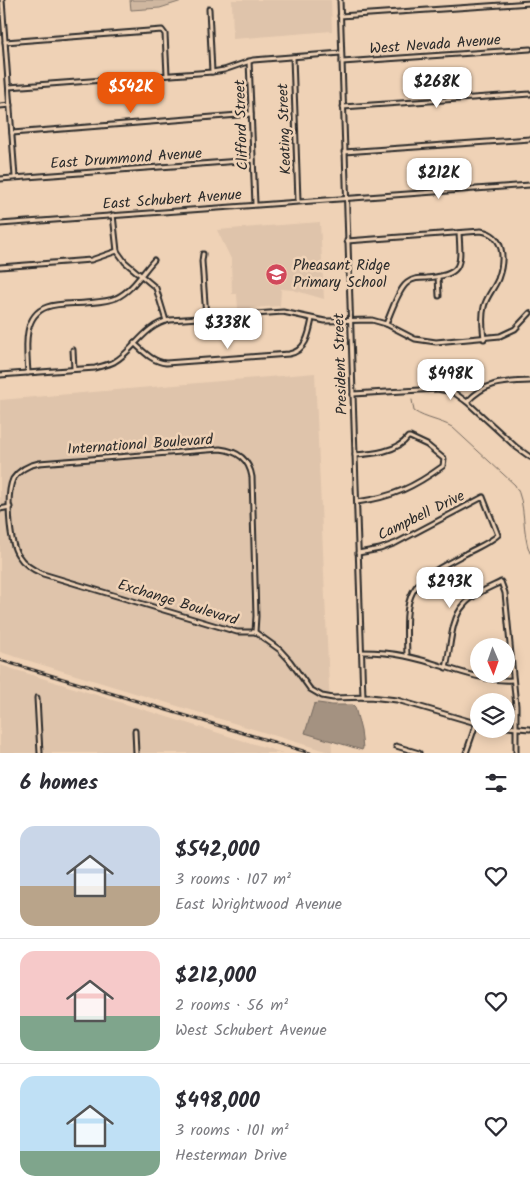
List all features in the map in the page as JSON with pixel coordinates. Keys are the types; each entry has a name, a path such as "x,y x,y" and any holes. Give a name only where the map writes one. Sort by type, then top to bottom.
{"street":[{"path":"2,0 15,177"},
{"name":"President Street","path":"340,0 362,697"},
{"path":"340,16 530,3"},
{"path":"209,9 212,72"},
{"path":"5,42 164,31 167,75"},
{"name":"West Nevada Avenue","path":"342,62 530,49"},
{"name":"Clifford Street","path":"255,204 249,61 341,53"},
{"name":"Keating Street","path":"293,57 298,201"},
{"path":"9,87 212,72 224,70 249,61"},
{"path":"343,107 530,94"},
{"path":"0,106 10,105"},
{"path":"12,132 251,114"},
{"path":"344,152 530,139"},
{"name":"East Drummond Avenue","path":"0,178 253,160"},
{"name":"East Schubert Avenue","path":"0,224 346,197 530,185"},
{"path":"114,215 117,250 125,262 156,288 166,321"},
{"path":"347,241 481,231 491,234 499,242 502,250 500,273 484,307 482,318 484,339"},
{"path":"386,324 407,283 416,279 450,274 459,263 459,233"},
{"path":"0,267 91,260 117,250"},
{"path":"203,254 206,317"},
{"path":"28,373 26,340 28,330 37,312 51,306 115,299 128,290 154,260"},
{"path":"438,277 439,296"},
{"path":"0,375 107,365 119,358 147,330 166,321 283,312 325,321 372,320 386,324 409,336 426,342 484,339 500,336 514,329 530,314"},
{"path":"134,343 159,363 289,354 301,350 312,319"},
{"path":"73,350 74,369"},
{"path":"468,402 479,390 490,385 530,381"},
{"path":"353,394 436,389 454,392 530,457"},
{"path":"355,455 384,450 404,442 410,437 427,445 444,460 443,466 409,488 382,498 357,502"},
{"name":"International Boulevard","path":"10,508 10,492 13,479 24,468 34,464 220,449 236,452 244,458 249,466 252,477 255,632"},
{"name":"Campbell Drive","path":"358,553 380,549 396,543 483,497 498,535 493,540 430,573 414,588 406,608 407,656"},
{"path":"0,508 10,508"},
{"name":"Exchange Boulevard","path":"10,508 14,546 24,563 37,571 237,632 255,632 286,657 305,683 315,692 327,698 362,697 397,700 470,722"},
{"path":"446,668 453,627 458,614 469,600 501,582 505,593 510,638"},
{"path":"362,652 407,656 470,675"},
{"path":"37,698 40,753"},
{"path":"516,753 515,728 530,729"},
{"path":"135,731 136,753"},
{"path":"466,753 472,738"},
{"path":"396,746 419,753"}],"shaded area":[{"path":"130,0 185,0 160,8 131,10"},
{"path":"232,0 331,0 332,31 233,39"},
{"name":"Pheasant Ridge Primary School","path":"320,222 324,299 293,290 281,289 280,306 238,309 237,294 232,294 231,259 217,230"},
{"path":"315,373 332,753 0,652 0,400"},
{"path":"0,665 283,753 0,753"},
{"path":"314,704 353,705 355,707 361,731 362,750 305,733"}],"waterway":[{"path":"412,400 414,411 452,427 515,485 519,492 523,509 527,545 530,553"}],"railway":[{"path":"0,660 310,753"}],"place":[{"name":"Pheasant Ridge Primary School","path":"277,274"}]}
